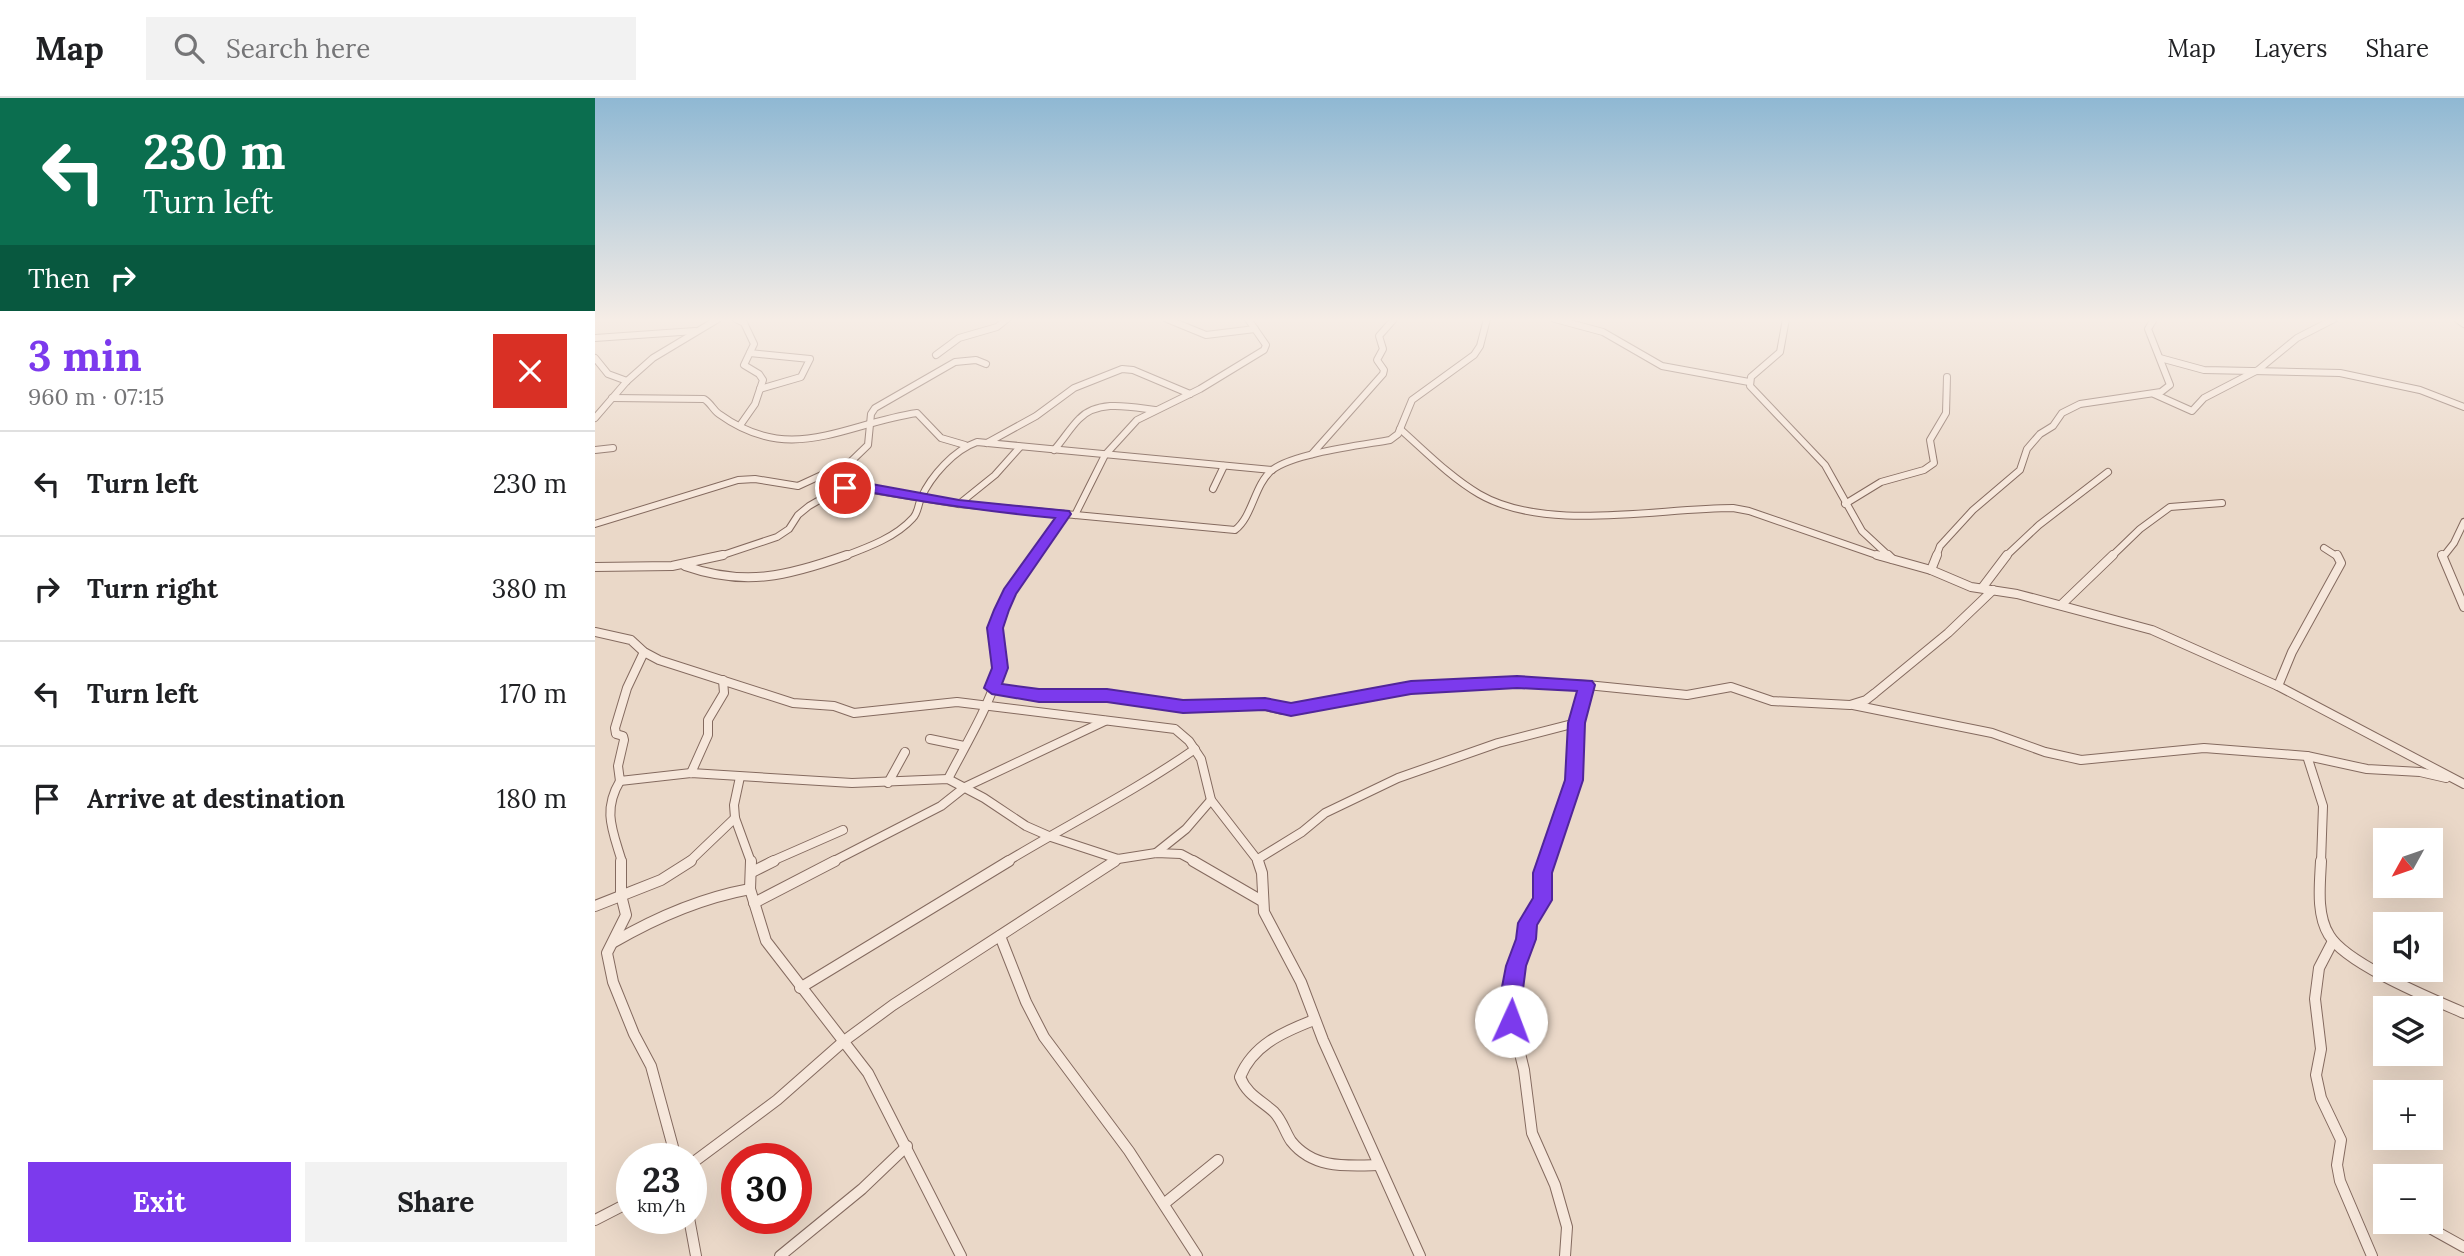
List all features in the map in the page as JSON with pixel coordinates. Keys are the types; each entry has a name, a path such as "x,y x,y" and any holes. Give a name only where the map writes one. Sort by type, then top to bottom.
{"street":[{"path":"607,373 627,381"},
{"path":"595,418 637,373"},
{"path":"741,424 755,404 760,390 762,376 757,373"},
{"path":"760,390 801,377 803,373"},
{"path":"820,500 869,442 870,422 875,408 933,373"},
{"path":"987,443 1042,412 1074,388 1112,373"},
{"path":"1140,373 1190,394"},
{"path":"1075,515 1105,455 1137,420 1225,373"},
{"path":"1312,454 1383,373"},
{"path":"612,398 696,398 709,401 717,412 741,424 774,439 799,442 870,422 917,413 941,438 965,445 977,442 1272,470 1312,454 1390,440 1398,434 1412,400 1449,373"},
{"path":"1700,373 1749,382 1774,414 1825,465 1862,531 1894,561"},
{"path":"1749,382 1756,373"},
{"path":"1931,570 1940,546 1973,510 2020,470 2027,449 2040,434 2053,426 2062,413 2092,401 2154,394 2166,389 2171,383 2167,373"},
{"path":"2154,394 2190,412 2209,394 2252,373"},
{"path":"2294,373 2339,373"},
{"path":"2340,373 2401,385 2464,407"},
{"path":"1845,504 1881,482 1924,470 1934,463 1930,440 1946,413 1947,377"},
{"path":"1055,450 1090,410 1106,407 1158,410"},
{"path":"1400,429 1459,481 1486,498 1510,508 1548,515 1733,508 1894,561 1931,570 1971,587 2061,605 2152,631 2278,686 2462,783"},
{"path":"683,565 708,574 737,579 809,567 852,553 901,529 916,514 921,498 965,445"},
{"path":"959,504 995,475 1020,447"},
{"path":"595,450 613,448"},
{"path":"595,524 738,480 755,479 798,486 850,462"},
{"path":"1213,489 1224,466"},
{"path":"595,568 683,565 711,559 777,537 789,529 804,510 838,490 854,487 959,504 1235,530 1243,524 1252,501 1272,470"},
{"path":"1982,588 1996,565 2017,544 2108,472"},
{"path":"2061,605 2140,529 2169,507 2221,503"},
{"path":"948,779 985,706 1000,668 995,628 1001,610 1009,593 1064,514"},
{"path":"2464,522 2454,543 2442,555 2464,607"},
{"path":"2278,686 2292,652 2341,563 2337,555 2324,548"},
{"path":"1850,705 1866,700 1875,693 1948,634 1993,590"},
{"path":"595,632 631,640 644,652 680,668 793,702 835,706 853,712 879,712 929,703 985,706 1167,726 1182,734 1201,759 1212,800 1258,859 1262,873 1262,901 1269,924 1293,966 1314,1020 1420,1256"},
{"path":"644,652 627,688 615,728 616,734 624,737 624,740 618,766 620,781 611,796 609,815 623,868 616,896 626,915 607,953 613,982 651,1066 672,1143"},
{"path":"691,773 708,735 708,720 725,693 723,680"},
{"path":"992,688 1039,696 1107,696 1183,707 1265,704 1291,709 1411,687 1517,682 1587,685 1687,695 1731,687 1772,701 1850,705 1992,733 2045,752 2081,760 2204,748 2307,757 2367,769 2420,772 2462,783"},
{"path":"1565,1256 1567,1227 1555,1185 1532,1133 1524,1070 1509,1008 1527,923 1542,900 1543,873 1572,789 1576,759 1576,723 1587,685"},
{"path":"754,903 941,806 965,787 1052,748 1105,720"},
{"path":"1258,859 1302,832 1325,813 1398,778 1498,743 1576,723"},
{"path":"930,739 964,746"},
{"path":"800,988 1051,838 1091,811 1158,775 1195,749"},
{"path":"888,783 905,752"},
{"path":"2307,757 2325,810 2321,910 2327,934 2333,942 2409,988 2464,1013"},
{"path":"620,781 691,773 888,783 948,779 1025,826 1051,838 1118,859"},
{"path":"740,777 734,805 735,818 750,855 750,889 766,941 868,1073 961,1256"},
{"path":"1156,853 1186,829 1212,800"},
{"path":"595,903 683,867 704,851 735,818"},
{"path":"752,872 800,847 843,830"},
{"path":"707,1152 777,1100 844,1041 893,1005 1118,859 1156,853 1181,854 1199,862 1262,901"},
{"path":"614,942 656,918 690,903 750,889"},
{"path":"1000,936 1022,993 1044,1037 1165,1203 1197,1256"},
{"path":"2333,942 2319,968 2315,999 2321,1049 2316,1075 2321,1098 2341,1140 2337,1165 2340,1181 2372,1256"},
{"path":"1314,1020 1276,1036 1249,1060 1240,1077 1243,1087 1263,1106 1274,1112 1292,1142 1313,1161 1327,1167 1378,1165"},
{"path":"780,1256 862,1189 907,1146"},
{"path":"1165,1203 1218,1160"},
{"path":"595,1220 616,1209"},
{"path":"692,1234 696,1256"},
{"path":"2441,1234 2464,1247"}],"route":[{"path":"845,488 866,487 959,504 1064,514 1009,593 1001,610 995,628 1000,668 992,688 1039,696 1091,695 1138,699 1183,707 1265,704 1291,709 1411,687 1517,682 1587,685 1576,723 1577,744 1570,798 1543,873 1542,900 1527,923 1526,939 1516,966 1511,992 1511,1021"}]}
